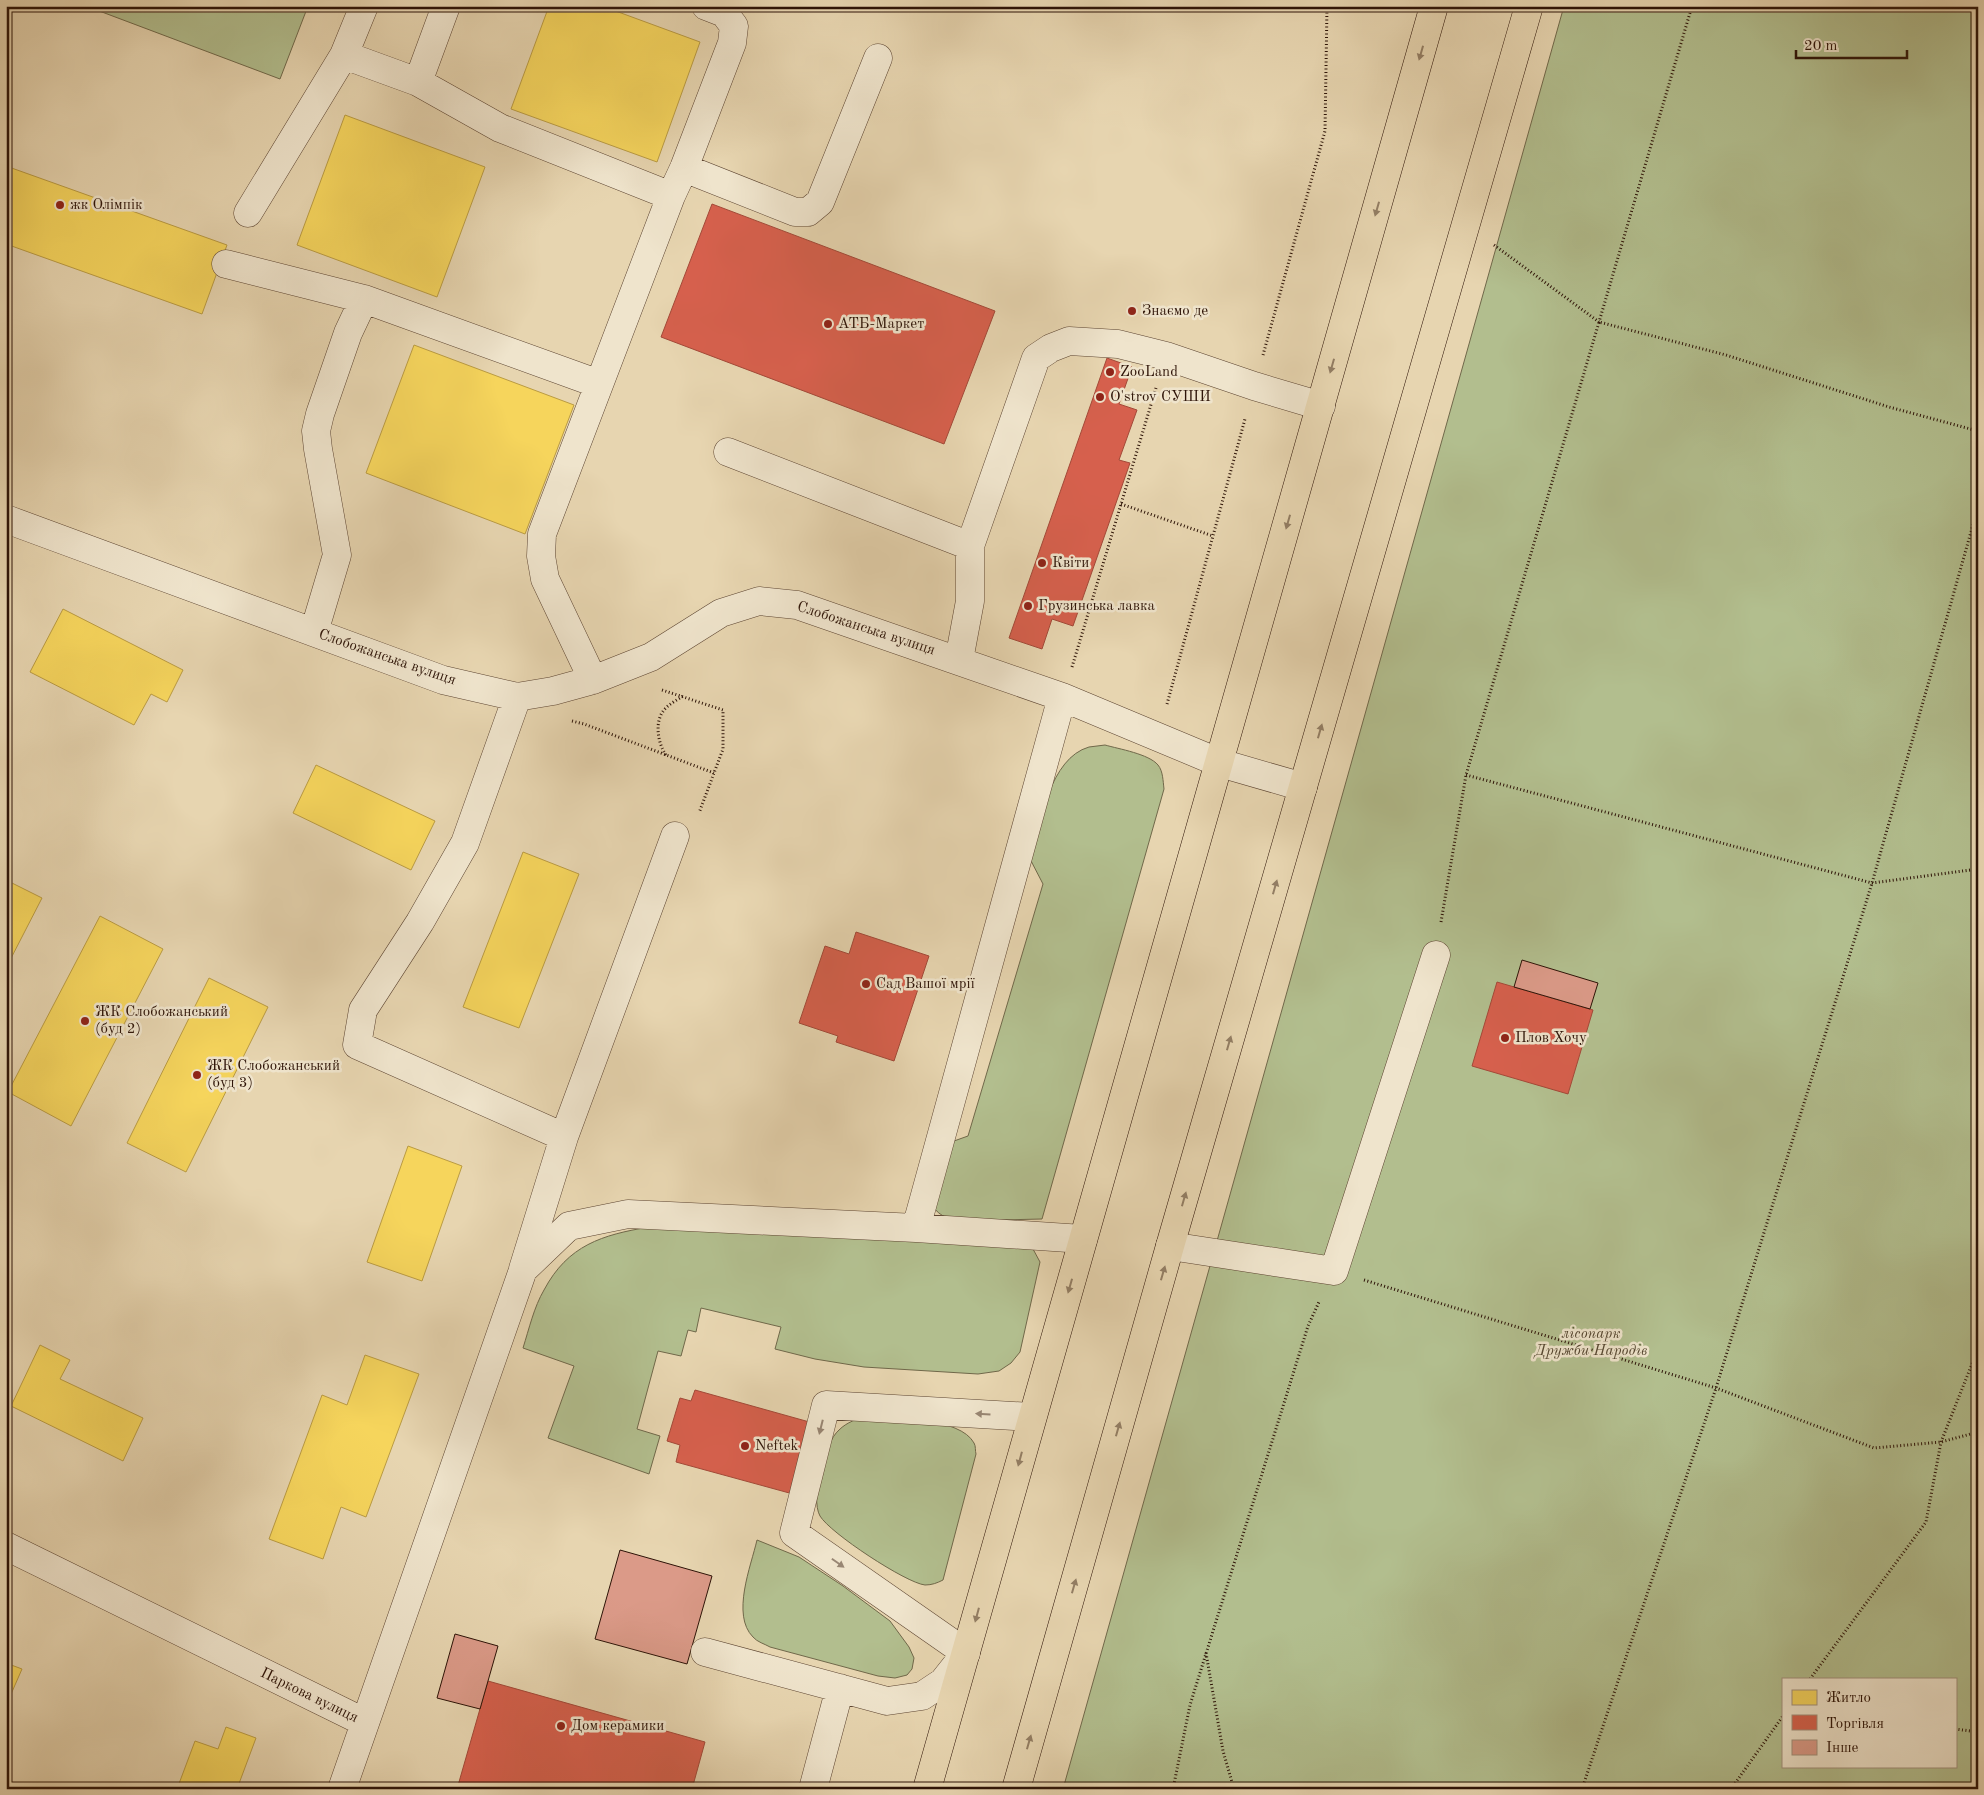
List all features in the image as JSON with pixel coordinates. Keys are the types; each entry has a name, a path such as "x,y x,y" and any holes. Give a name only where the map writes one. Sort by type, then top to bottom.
{"main road":[{"path":"927,1789 1031,1417 1220,763 1434,6"},
{"path":"1016,1789 1170,1246 1528,6"}],"street":[{"path":"248,213 344,55 364,6"},
{"path":"418,82 446,6"},
{"path":"592,680 546,579 541,556 542,534 671,196 684,168 732,43 734,26 724,13 706,6"},
{"path":"344,55 418,82 500,128 671,196"},
{"path":"684,168 795,212 808,212 820,202 878,58"},
{"path":"226,264 364,299 599,384"},
{"path":"314,632 337,555 316,431 348,333 364,299"},
{"path":"959,660 970,601 970,546 1036,358 1052,348 1069,341 1118,344 1166,356 1254,386 1321,406"},
{"path":"728,452 970,546"},
{"name":"Слобожанська вулиця","path":"6,519 443,680 517,697 553,691 592,680 651,657 720,613 759,601 797,605 1062,697 1220,763 1303,787"},
{"path":"517,697 465,843 420,922 363,1010 356,1045 564,1137"},
{"path":"916,1228 1062,697"},
{"path":"342,1789 523,1270 564,1137 675,836"},
{"path":"1170,1246 1334,1271 1436,955"},
{"path":"523,1270 569,1226 628,1214 916,1228 1083,1239"},
{"path":"705,1652 887,1701 922,1696 944,1682 966,1653 794,1533 826,1404 1031,1417"},
{"name":"Паркова вулиця","path":"6,1548 364,1722"},
{"path":"813,1789 840,1688"}],"path":[{"path":"1436,955 1466,775 1692,6"},
{"path":"1464,229 1500,248 1599,322 1726,355 1889,407 1978,432"},
{"path":"1062,697 1166,356"},
{"path":"1121,504 1213,536"},
{"path":"1582,1789 1716,1388 1872,884 1978,507"},
{"path":"666,756 660,746 659,725 663,711 683,696"},
{"path":"566,720 584,724 714,773"},
{"path":"1466,775 1872,884 1978,869"},
{"path":"1173,1789 1190,1705 1206,1653 1308,1326 1334,1271 1716,1388 1874,1448 1941,1442 1978,1432"},
{"path":"1811,1678 1926,1522 1941,1442 1978,1349"},
{"path":"1206,1653 1223,1751 1234,1789"},
{"path":"1731,1789 1782,1717"},
{"path":"1956,1729 1978,1732"}],"green space":[{"path":"86,6 308,6 280,79"},
{"name":"лісопарк Дружби Народів","path":"1564,6 1978,6 1978,1789 1063,1789"},
{"path":"1105,745 1133,752 1154,761 1161,770 1164,789 1042,1219 953,1220 939,1213 932,1203 940,1146 968,1136 1043,884 1029,857 1048,793 1065,764 1076,753 1089,747"},
{"path":"649,1227 1025,1244 1033,1249 1040,1262 1020,1352 1011,1363 999,1371 978,1374 864,1367 815,1359 775,1349 781,1327 701,1308 696,1332 688,1330 681,1356 658,1351 637,1429 660,1436 649,1474 548,1438 574,1366 523,1348 540,1297 553,1275 564,1262 575,1252 601,1239"},
{"path":"867,1416 925,1420 941,1424 966,1434 975,1444 976,1454 943,1580 939,1582 925,1585 902,1576 853,1545 838,1534 820,1516 817,1508 818,1484 828,1446 842,1427"},
{"path":"757,1540 799,1557 843,1586 890,1621 909,1647 914,1658 912,1669 907,1675 895,1678 878,1676 770,1647 755,1639 747,1628 743,1603 747,1576"}],"building: Житло":[{"path":"549,6 602,6 700,42 657,162 511,109"},
{"path":"345,115 485,167 437,297 297,245"},
{"name":"жк Олімпік","path":"6,166 227,245 202,314 6,244"},
{"path":"414,345 574,405 525,534 366,473"},
{"path":"63,609 183,670 167,702 151,694 134,725 30,672"},
{"path":"316,765 435,821 411,870 293,813"},
{"path":"523,852 579,874 519,1028 463,1007"},
{"path":"6,880 42,898 6,968"},
{"name":"ЖК Слобожанський (буд 2)","path":"100,916 163,949 71,1126 8,1092"},
{"name":"ЖК Слобожанський (буд 3)","path":"209,978 268,1007 186,1172 127,1143"},
{"path":"408,1146 462,1166 422,1281 367,1262"},
{"path":"40,1345 70,1360 60,1379 143,1418 123,1461 11,1406"},
{"path":"365,1355 419,1374 366,1517 341,1507 323,1559 269,1539 322,1395 347,1405"},
{"path":"6,1663 22,1669 8,1701 6,1701"},
{"path":"226,1727 256,1738 237,1789 177,1789 195,1741 218,1749"}],"building: Торгівля":[{"name":"АТБ-Маркет","path":"712,204 995,311 944,444 661,337"},
{"path":"1107,358 1132,367 1119,404 1137,410 1119,460 1130,463 1073,626 1052,619 1042,649 1009,638"},
{"name":"Сад Вашої мрії","path":"856,932 929,956 894,1061 836,1042 838,1036 799,1023 825,946 849,954"},
{"path":"1497,982 1593,1010 1568,1094 1472,1066"},
{"path":"695,1390 813,1423 793,1494 676,1462 680,1445 667,1441 680,1398 691,1401"},
{"name":"Дом керамики","path":"488,1681 705,1742 692,1789 457,1789"}],"building: Інше":[{"path":"1522,960 1598,983 1590,1009 1514,987"},
{"path":"620,1550 712,1576 687,1664 595,1639"},
{"path":"455,1634 498,1646 480,1709 437,1698"}],"place":[{"name":"жк Олімпік","path":"60,205"},
{"name":"Знаємо де","path":"1132,311"},
{"name":"АТБ-Маркет","path":"828,324"},
{"name":"ZooLand","path":"1110,372"},
{"name":"O'strov СУШИ","path":"1100,397"},
{"name":"Квіти","path":"1042,563"},
{"name":"Грузинська лавка","path":"1028,606"},
{"name":"Сад Вашої мрії","path":"866,984"},
{"name":"ЖК Слобожанський (буд 2)","path":"85,1021"},
{"name":"Плов Хочу","path":"1505,1038"},
{"name":"ЖК Слобожанський (буд 3)","path":"197,1075"},
{"name":"Neftek","path":"745,1446"},
{"name":"Дом керамики","path":"561,1726"}]}
